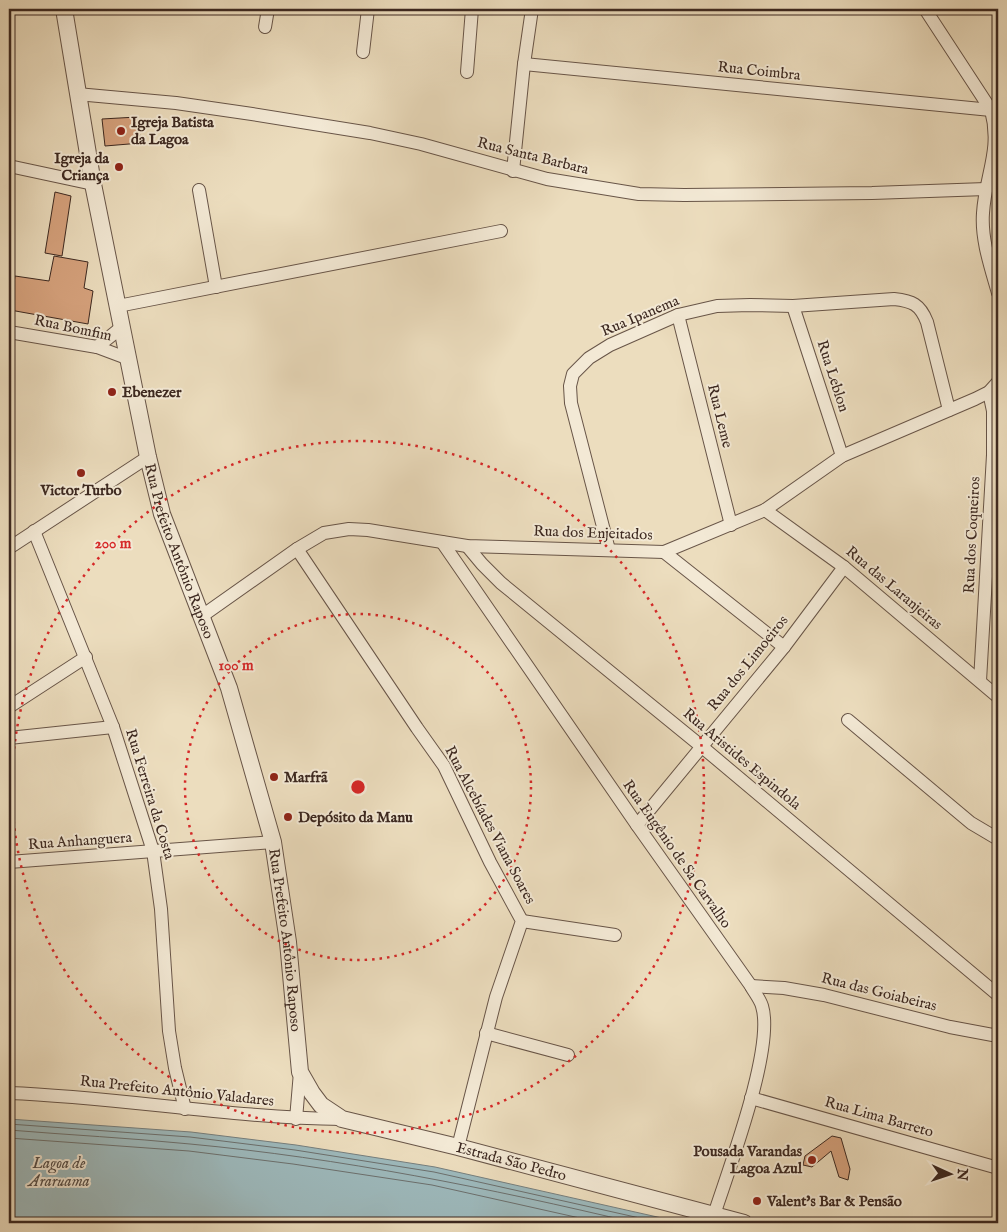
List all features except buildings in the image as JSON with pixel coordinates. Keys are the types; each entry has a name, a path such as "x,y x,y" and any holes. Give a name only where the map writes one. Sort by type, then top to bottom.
{"street":[{"name":"Rua Prefeito Antônio Raposo","path":"64,9 92,184 148,457 162,514 229,688 273,842 288,942 300,1072 296,1119"},
{"path":"265,27 268,9"},
{"path":"362,52 368,9"},
{"path":"467,72 472,9"},
{"path":"514,170 524,64 532,9"},
{"path":"925,9 991,110 995,124 995,154 982,214 983,233 998,293"},
{"name":"Rua Coimbra","path":"524,64 991,110"},
{"name":"Rua Santa Barbara","path":"78,94 186,105 370,133 438,148 514,170 586,186 639,194 872,193 986,189"},
{"path":"9,166 92,184"},
{"path":"199,190 216,287"},
{"path":"118,306 501,231"},
{"name":"Rua Ipanema","path":"609,550 571,403 570,386 573,374 589,358 610,345 678,315 717,306 793,306 894,299 905,300 922,310 927,322 949,410"},
{"name":"Rua Leblon","path":"793,306 842,456"},
{"name":"Rua Leme","path":"678,315 731,525"},
{"path":"97,347 122,327"},
{"name":"Rua Bomfim","path":"9,332 97,347 129,360"},
{"name":"Rua dos Enjeitados","path":"202,616 324,533 349,529 368,530 467,546 664,552 765,510 842,456 989,392 998,382"},
{"name":"Rua dos Coqueiros","path":"980,681 994,455 993,411 989,392"},
{"path":"9,548 148,457"},
{"name":"Rua das Laranjeiras","path":"765,510 844,567 998,697"},
{"name":"Rua Ferreira da Costa","path":"34,531 113,727 153,851 161,909 169,1031 175,1068 185,1109"},
{"name":"Rua Eugênio de Sa Carvalho","path":"442,542 762,1006 764,1029 751,1098 714,1215"},
{"name":"Rua Aristides Espindola","path":"467,546 501,583 701,746 998,995"},
{"name":"Rua Alcebíades Viana Soares","path":"297,550 444,766 490,862 522,921 496,997 458,1147"},
{"path":"664,552 784,647"},
{"name":"Rua dos Limoeiros","path":"637,825 784,647 844,567"},
{"path":"9,707 86,657"},
{"path":"848,720 971,823 998,839"},
{"path":"9,738 113,727"},
{"name":"Rua Anhanguera","path":"9,862 273,842"},
{"path":"522,921 616,935"},
{"name":"Rua das Goiabeiras","path":"750,986 784,988 824,995 950,1027 998,1036"},
{"path":"486,1033 568,1055"},
{"name":"Estrada São Pedro","path":"300,1072 312,1094 321,1105 342,1119 458,1147 744,1223"},
{"name":"Rua Prefeito Antônio Valadares","path":"9,1092 60,1094 185,1109 296,1119 342,1119"},
{"name":"Rua Lima Barreto","path":"751,1098 998,1168"}],"water":[{"name":"Lagoa de Araruama","path":"9,1119 191,1132 296,1145 435,1167 684,1223 9,1223"}],"place":[{"name":"Igreja Batista da Lagoa","path":"121,131"},
{"name":"Igreja da Criança","path":"119,167"},
{"name":"Ebenezer","path":"112,392"},
{"name":"Victor Turbo","path":"81,473"},
{"name":"Marfrã","path":"274,777"},
{"name":"Depósito da Manu","path":"288,817"},
{"name":"Pousada Varandas Lagoa Azul","path":"812,1160"},
{"name":"Valent's Bar & Pensão","path":"757,1201"}]}
